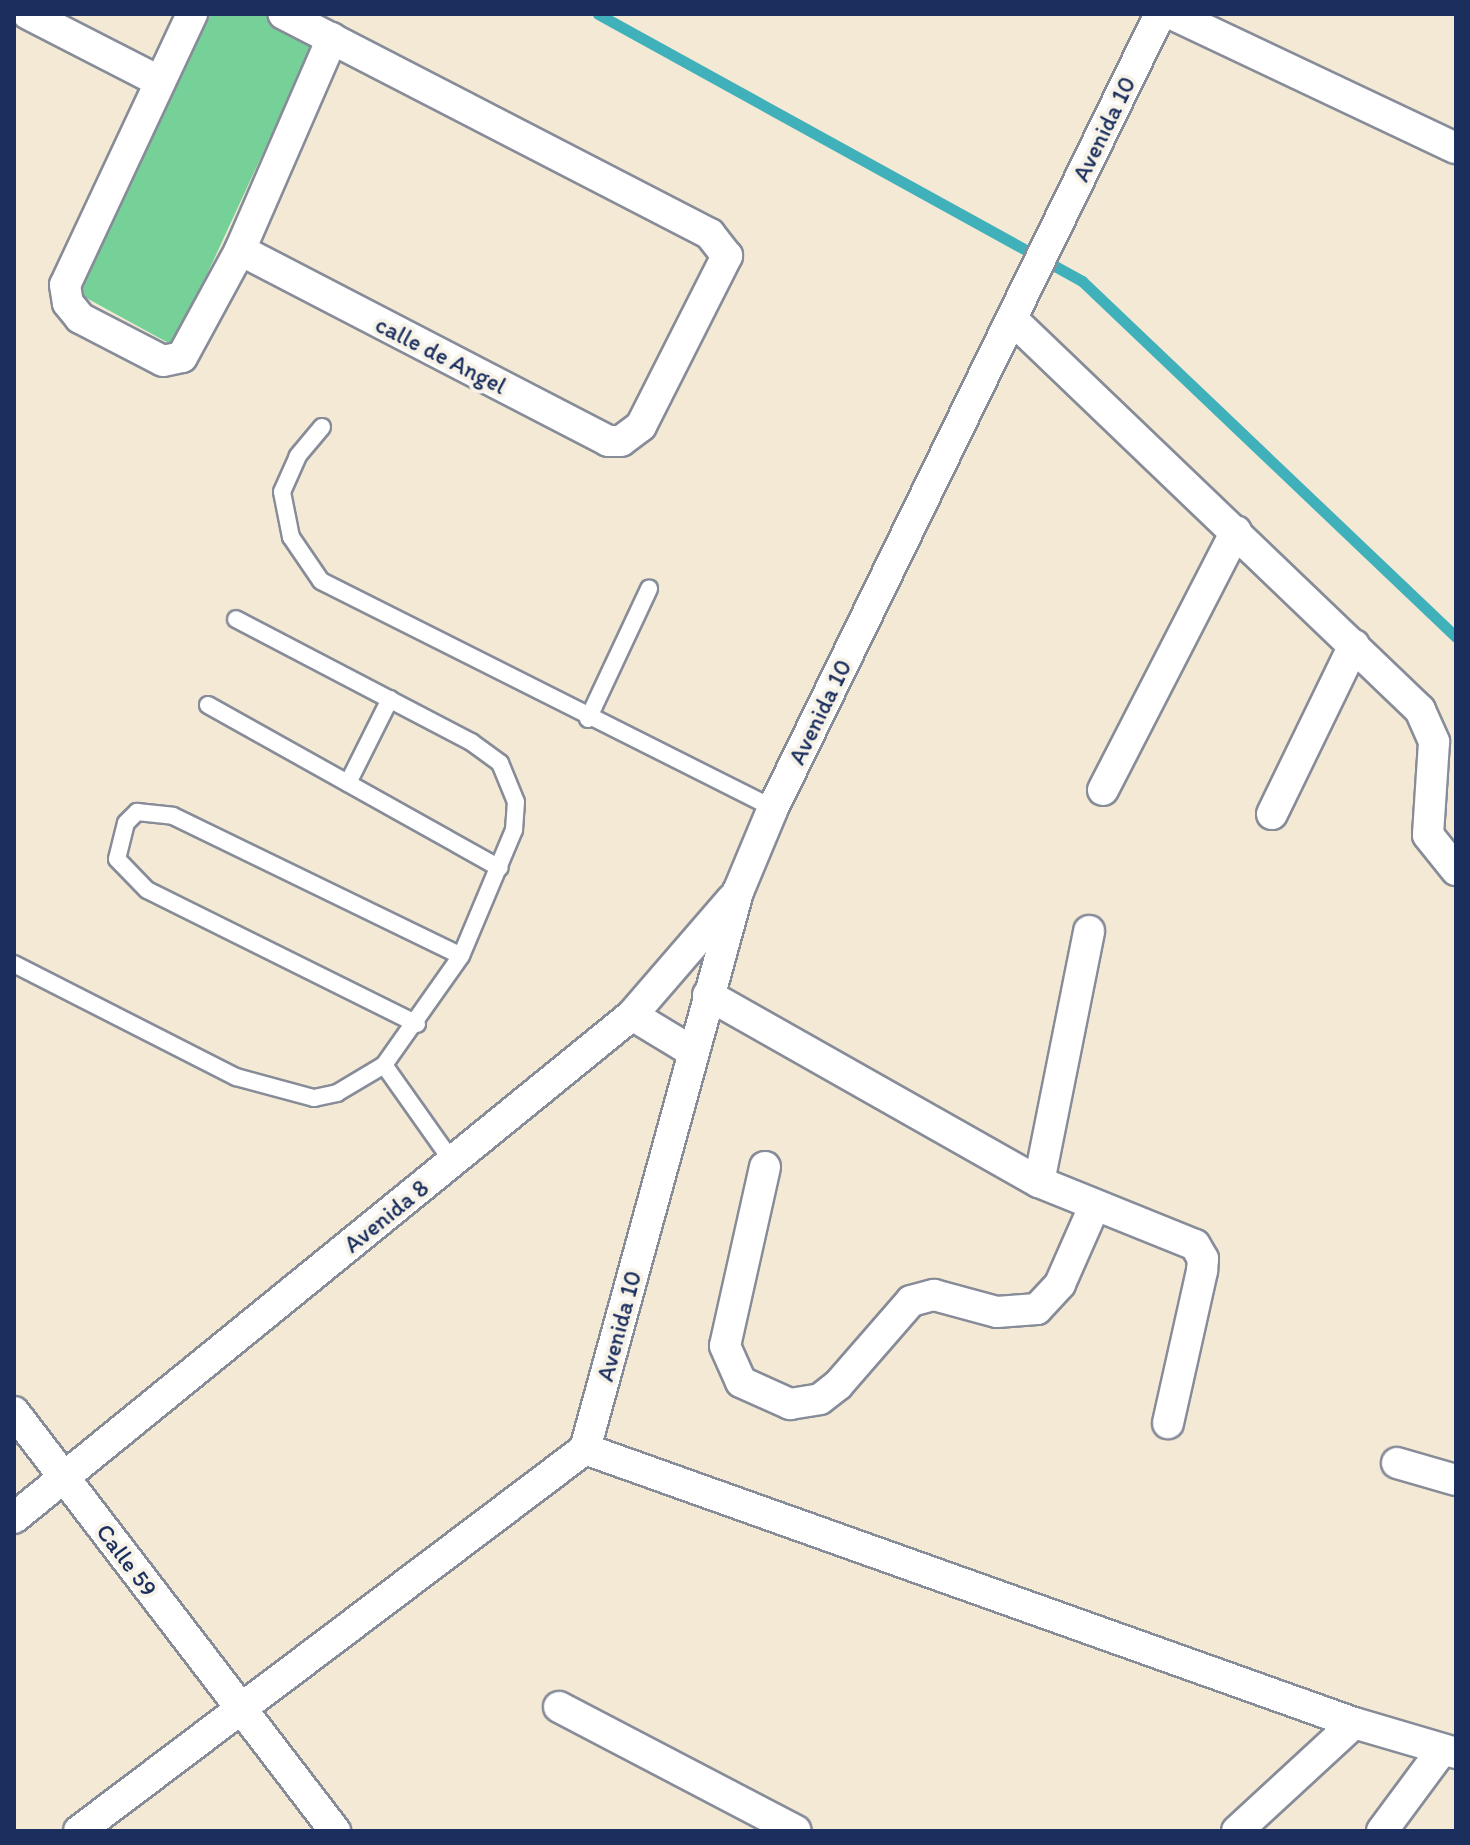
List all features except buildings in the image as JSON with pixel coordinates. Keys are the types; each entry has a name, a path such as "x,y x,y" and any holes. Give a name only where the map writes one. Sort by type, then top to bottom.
{"street":[{"path":"28,14 157,80"},
{"path":"192,14 157,80 65,285 68,303 80,318 163,361 175,362 189,347 240,250 332,38 283,14"},
{"name":"Avenida 10","path":"585,1449 738,892 773,808 1160,14"},
{"path":"1172,14 1456,148"},
{"name":"calle de Angel","path":"240,250 608,441 633,437 641,426 722,270 727,256 721,244 710,234 332,38"},
{"path":"1012,319 1354,645 1431,726 1428,835 1456,870"},
{"path":"1103,790 1236,531"},
{"path":"1272,814 1354,645"},
{"name":"Avenida 8","path":"14,1518 632,1015 738,892"},
{"path":"1039,1182 1089,931"},
{"path":"708,995 1039,1182 1094,1207 1183,1239 1201,1251 1202,1271 1168,1423"},
{"path":"632,1015 693,1052"},
{"path":"765,1167 725,1346 741,1382 790,1404 820,1399 838,1385 911,1301 934,1295 997,1312 1037,1309 1060,1284 1094,1207"},
{"name":"Calle 59","path":"14,1412 335,1831"},
{"path":"79,1831 585,1449 1354,1723 1449,1752 1382,1831"},
{"path":"1397,1463 1456,1480"},
{"path":"559,1707 796,1831"},
{"path":"1237,1831 1354,1723"}],"lane":[{"path":"322,427 298,456 282,492 291,537 321,581 588,719 773,808"},
{"path":"588,719 649,589"},
{"path":"14,964 270,1090 314,1098 337,1093 384,1065 417,1024 461,956 514,830 516,802 500,763 471,742 236,619"},
{"path":"348,783 390,699"},
{"path":"208,705 500,868"},
{"path":"417,1024 147,890 117,859 126,823 137,812 173,816 461,956"},
{"path":"384,1065 452,1161"}],"green space":[{"path":"209,14 263,14 315,40 174,346 79,294"}],"waterway":[{"path":"598,14 1082,281 1456,637"}]}
